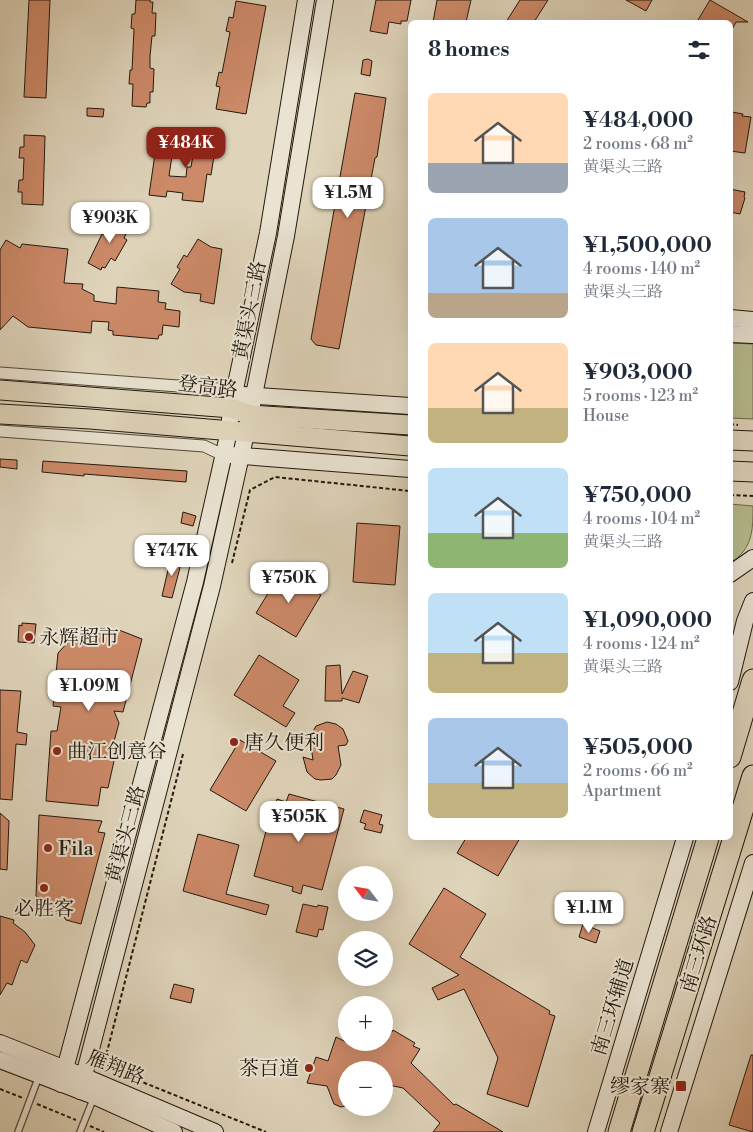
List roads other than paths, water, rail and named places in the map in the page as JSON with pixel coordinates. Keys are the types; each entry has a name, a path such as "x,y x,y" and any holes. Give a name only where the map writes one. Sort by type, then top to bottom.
{"highway":[{"path":"733,748 753,680"},
{"name":"南三环路","path":"644,1132 753,776"},
{"name":"南三环路","path":"620,1132 707,840"}],"main road":[{"name":"登高路","path":"0,390 232,401 241,426"},
{"name":"登高路","path":"0,414 241,426 408,426"},
{"name":"登高路","path":"241,426 408,446"},
{"path":"733,472 753,472"}],"street":[{"name":"黄渠头三路","path":"232,401 268,233 306,0"},
{"name":"黄渠头三路","path":"63,1077 195,582 223,455 241,426 253,396 286,236 325,0"},
{"path":"733,318 753,320"},
{"path":"733,334 753,335"},
{"path":"0,373 219,389 232,401 253,396 408,406"},
{"name":"黄渠头三路","path":"86,1088 212,586 240,456 241,426"},
{"path":"0,431 204,446 223,455 408,470"},
{"path":"733,572 753,558"},
{"path":"733,670 745,621 753,601"},
{"name":"南三环辅道","path":"596,1132 684,840"},
{"path":"669,1132 753,864"},
{"name":"雁翔路","path":"0,1043 63,1077 174,1132"},
{"name":"雁翔路","path":"0,1060 40,1076 63,1077"},
{"name":"雁翔路","path":"86,1088 215,1132"}],"lane":[{"path":"18,1132 40,1076"},
{"path":"80,1132 83,1123 86,1088"}],"place":[{"name":"永辉超市","path":"29,637"},
{"name":"唐久便利","path":"234,742"},
{"name":"曲江创意谷","path":"57,751"},
{"name":"Fila","path":"48,848"},
{"name":"必胜客","path":"44,888"},
{"name":"茶百道","path":"309,1068"},
{"name":"缪家寨","path":"681,1086"}]}
